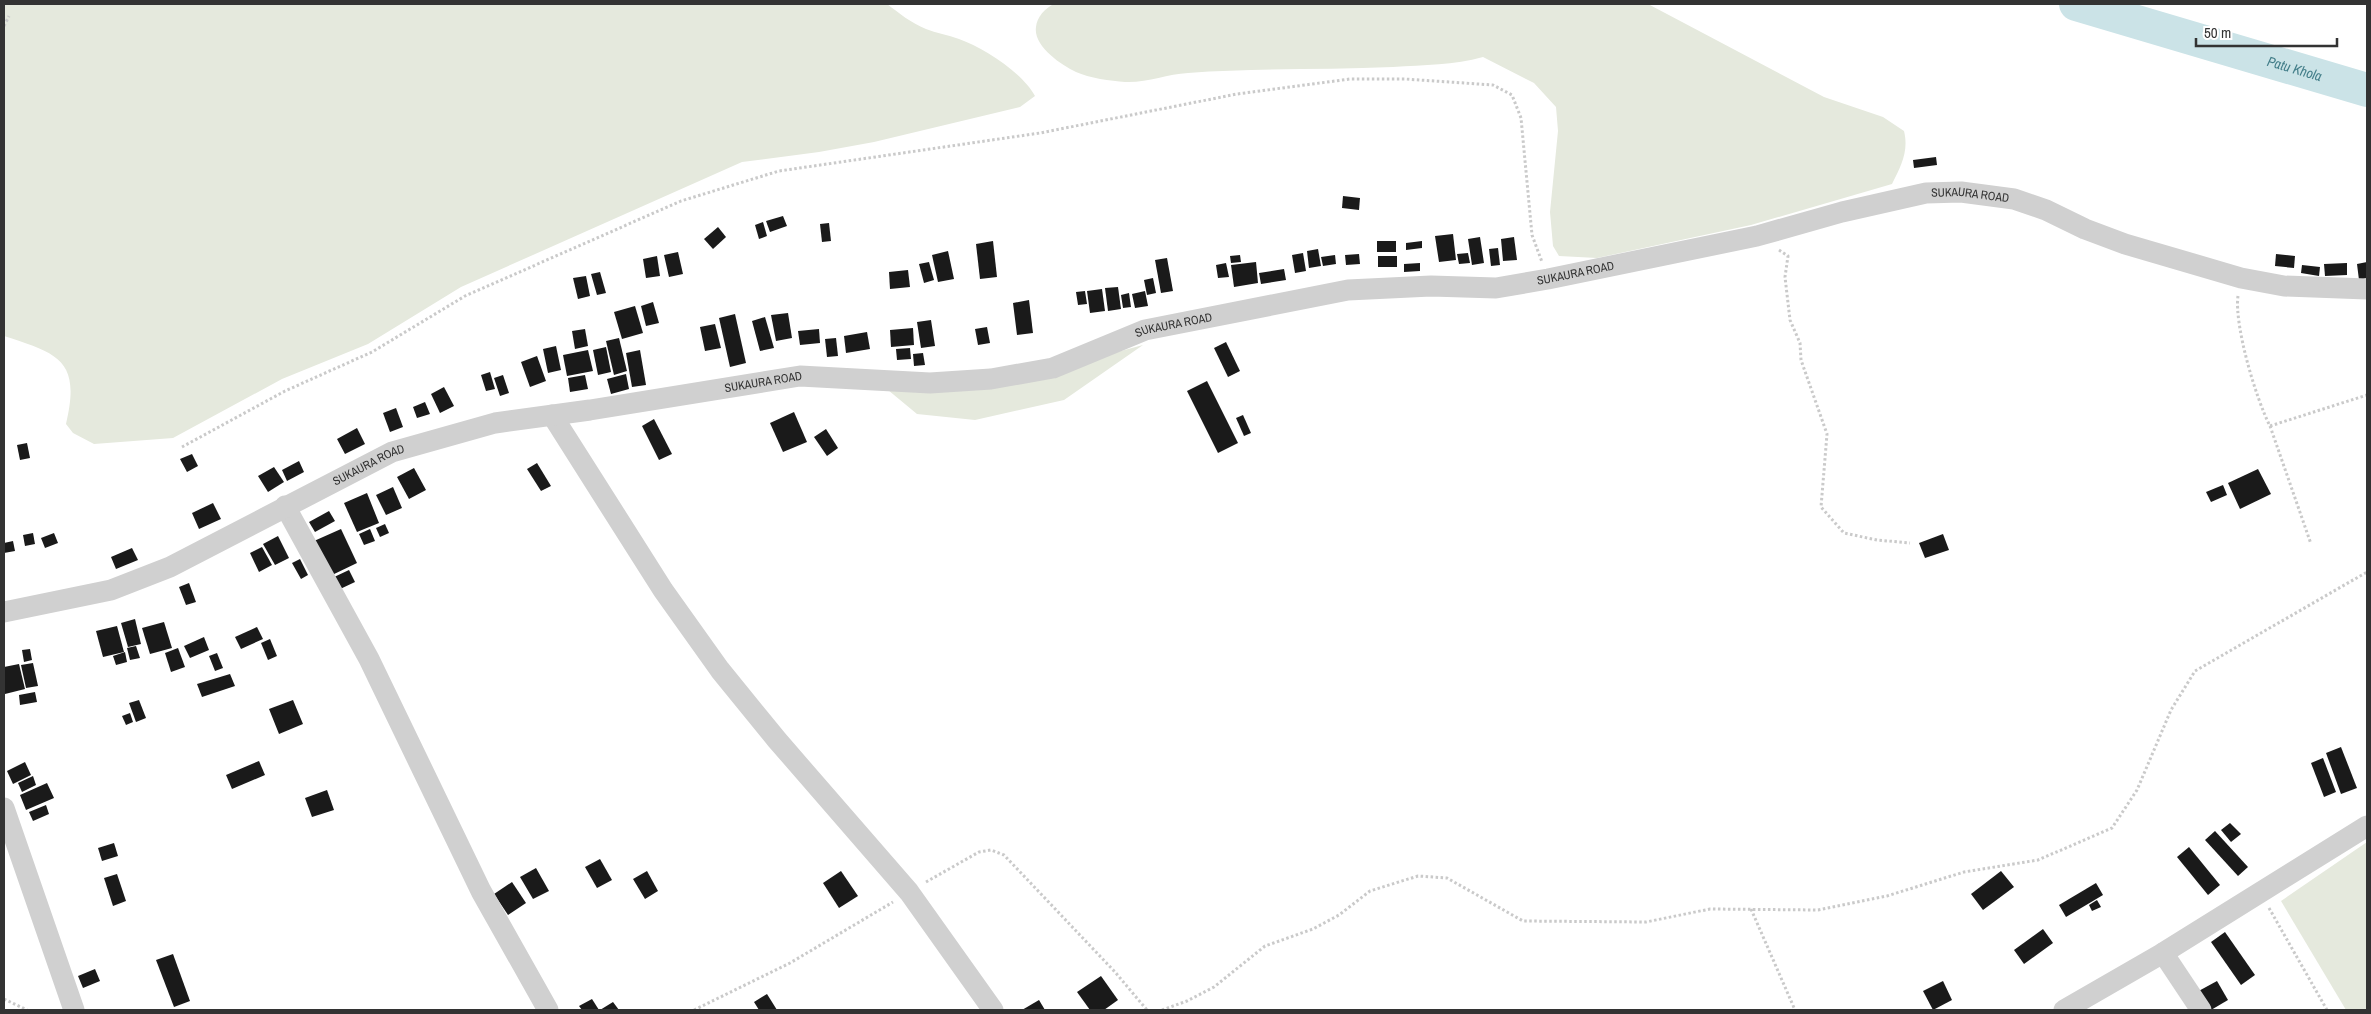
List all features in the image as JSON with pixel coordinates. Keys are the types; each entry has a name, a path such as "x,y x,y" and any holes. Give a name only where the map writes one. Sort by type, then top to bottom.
{"street":[{"name":"SUKAURA ROAD","path":"4,612 111,590 170,567 284,506 392,452 495,423 800,376 930,383 991,380 1053,368 1145,330 1348,290 1431,286 1496,288 1548,279 1757,236 1842,212 1926,193 1989,194 2014,199 2046,210 2085,229 2125,244 2241,278 2284,286 2367,289"},
{"path":"552,415 663,590 720,670 777,740 909,892 993,1010"},
{"path":"284,506 369,659 481,891 548,1010"},
{"path":"4,808 74,1010"},
{"path":"2064,1010 2163,953 2367,826"},
{"path":"2163,953 2201,1010"}],"path":[{"path":"4,26 9,16"},
{"path":"182,447 285,391 372,352 465,296 682,201 707,192 779,171 1040,133 1237,94 1350,79 1405,79 1493,85 1512,96 1521,118 1532,235 1548,279"},
{"path":"1757,236 1788,256 1785,277 1790,320 1800,343 1801,360 1827,434 1821,507 1844,533 1877,540 1910,543"},
{"path":"2241,278 2237,306 2247,360 2260,406 2270,426 2311,544"},
{"path":"2270,426 2367,395"},
{"path":"1162,1010 1187,1001 1214,987 1265,946 1313,929 1339,915 1370,892 1418,876 1447,878 1523,922 1646,922 1710,909 1818,910 1887,896 1964,872 2038,860 2112,828 2137,790 2171,710 2195,671 2367,572"},
{"path":"694,1010 790,963 979,852 991,850 1004,855 1115,972 1147,1010"},
{"path":"2260,892 2328,1010"},
{"path":"1751,909 1795,1010"},
{"path":"4,999 27,1010"}],"shaded area":[{"path":"4,4 887,4 905,18 921,27 980,48 1012,70 1022,79 1035,96 1020,107 874,142 819,152 742,162 461,287 368,344 282,379 173,438 94,444 73,433 66,424 70,403 70,386 67,373 61,363 52,355 39,348 4,336"},
{"path":"1054,4 1648,4 1824,97 1883,117 1904,131 1905,152 1892,184 1751,225 1597,258 1559,256 1553,246 1550,212 1558,131 1556,107 1534,83 1483,57 1461,62 1427,65 1214,71 1180,74 1133,82 1113,81 1094,78 1076,72 1056,60 1043,48 1036,34 1037,23 1042,13"},
{"path":"1143,345 1064,400 975,420 917,414 888,390 1106,355"},
{"path":"2367,842 2367,1010 2346,1010 2281,901"}],"building":[{"path":"1936,157 1937,165 1914,168 1913,160"},
{"path":"1343,196 1360,198 1359,210 1342,208"},
{"path":"783,216 787,226 770,232 766,221"},
{"path":"763,222 767,236 759,239 755,225"},
{"path":"829,223 831,241 822,242 820,224"},
{"path":"718,227 726,237 713,249 704,239"},
{"path":"1453,234 1456,260 1439,262 1435,236"},
{"path":"1480,237 1484,263 1472,265 1468,239"},
{"path":"1514,237 1517,260 1503,261 1501,239"},
{"path":"993,241 997,277 980,279 976,244"},
{"path":"1377,241 1396,241 1396,252 1377,252"},
{"path":"1422,241 1422,248 1406,250 1406,243"},
{"path":"1498,248 1500,265 1491,266 1489,249"},
{"path":"1318,249 1321,266 1309,268 1307,251"},
{"path":"948,251 954,279 938,282 932,255"},
{"path":"678,252 683,274 669,277 664,255"},
{"path":"1303,253 1306,271 1295,273 1292,255"},
{"path":"1468,253 1470,263 1459,264 1457,254"},
{"path":"1359,254 1360,264 1346,265 1345,255"},
{"path":"2276,254 2295,256 2294,268 2275,266"},
{"path":"1240,255 1241,262 1231,263 1230,256"},
{"path":"1335,255 1336,264 1323,266 1321,257"},
{"path":"657,256 660,276 646,278 643,259"},
{"path":"1378,256 1397,256 1397,267 1378,267"},
{"path":"1167,258 1173,291 1161,293 1155,260"},
{"path":"929,262 934,280 924,283 919,264"},
{"path":"1256,262 1258,283 1234,287 1231,265"},
{"path":"2367,262 2367,278 2359,280 2357,264"},
{"path":"1226,263 1229,277 1218,278 1216,265"},
{"path":"1420,263 1420,271 1404,272 1404,264"},
{"path":"2347,263 2347,275 2325,276 2324,264"},
{"path":"2302,265 2320,267 2319,276 2301,273"},
{"path":"1284,269 1286,280 1261,284 1259,273"},
{"path":"908,270 910,287 890,289 889,272"},
{"path":"600,272 606,293 597,295 591,274"},
{"path":"586,276 590,296 578,299 573,278"},
{"path":"1153,278 1156,293 1147,295 1144,280"},
{"path":"1118,287 1121,309 1108,311 1105,288"},
{"path":"1102,289 1105,311 1090,313 1087,291"},
{"path":"1085,291 1087,304 1078,305 1076,292"},
{"path":"1145,291 1148,306 1135,308 1132,294"},
{"path":"1129,293 1131,307 1123,308 1121,295"},
{"path":"1029,300 1033,333 1017,335 1013,303"},
{"path":"653,302 659,323 646,326 641,306"},
{"path":"635,306 643,333 622,339 614,312"},
{"path":"788,313 792,338 776,341 771,315"},
{"path":"735,314 746,363 730,367 719,318"},
{"path":"765,317 774,348 760,351 752,321"},
{"path":"931,320 935,346 921,348 917,322"},
{"path":"715,324 721,348 705,351 700,327"},
{"path":"987,327 990,343 978,345 975,329"},
{"path":"913,328 914,345 891,347 890,330"},
{"path":"585,329 588,346 575,349 572,331"},
{"path":"819,329 820,343 800,345 798,331"},
{"path":"867,332 870,349 846,353 844,336"},
{"path":"619,338 627,371 614,375 606,341"},
{"path":"836,338 838,356 827,357 825,339"},
{"path":"1226,342 1240,371 1228,377 1214,348"},
{"path":"556,346 561,370 548,373 543,349"},
{"path":"606,347 611,372 598,375 593,350"},
{"path":"910,348 911,359 897,360 896,349"},
{"path":"588,350 593,371 567,376 563,355"},
{"path":"640,350 646,385 632,387 626,353"},
{"path":"923,353 925,365 914,366 913,354"},
{"path":"537,356 546,381 530,387 521,362"},
{"path":"490,372 495,389 486,391 481,375"},
{"path":"626,374 629,389 611,394 607,379"},
{"path":"503,375 509,393 500,396 494,378"},
{"path":"585,375 588,389 570,392 568,378"},
{"path":"1207,381 1238,443 1218,453 1187,391"},
{"path":"444,387 454,406 440,413 431,394"},
{"path":"425,402 430,414 417,418 413,407"},
{"path":"396,408 403,427 390,432 383,413"},
{"path":"794,412 807,442 783,452 770,423"},
{"path":"1243,415 1251,433 1244,436 1236,418"},
{"path":"654,419 672,454 659,460 642,426"},
{"path":"357,428 365,444 345,454 337,439"},
{"path":"826,429 838,448 827,456 814,437"},
{"path":"27,443 30,458 20,460 17,445"},
{"path":"192,454 198,466 187,472 180,459"},
{"path":"299,461 304,472 287,481 282,470"},
{"path":"537,463 551,486 541,491 527,469"},
{"path":"274,467 284,482 268,492 258,476"},
{"path":"414,468 426,490 409,499 397,477"},
{"path":"2258,469 2271,494 2240,509 2228,483"},
{"path":"2223,485 2227,495 2211,502 2206,492"},
{"path":"393,487 402,508 386,515 376,495"},
{"path":"367,493 379,523 357,532 344,503"},
{"path":"213,503 221,519 199,529 192,513"},
{"path":"329,511 335,521 315,532 309,522"},
{"path":"385,524 389,533 380,537 376,528"},
{"path":"341,529 357,563 330,576 314,541"},
{"path":"370,529 375,541 364,545 359,534"},
{"path":"33,533 35,544 25,546 23,535"},
{"path":"54,533 58,543 45,548 41,538"},
{"path":"1943,534 1949,550 1925,558 1919,543"},
{"path":"278,536 289,558 275,565 263,544"},
{"path":"13,541 15,551 4,553 4,543"},
{"path":"262,547 272,565 259,572 250,553"},
{"path":"132,548 138,560 116,569 111,557"},
{"path":"300,559 308,575 301,579 292,563"},
{"path":"349,570 355,582 338,590 332,578"},
{"path":"189,583 196,602 186,605 179,587"},
{"path":"135,619 141,644 128,647 121,623"},
{"path":"164,622 172,648 150,654 142,628"},
{"path":"117,626 124,652 103,657 96,631"},
{"path":"257,627 263,639 241,649 235,637"},
{"path":"204,637 209,650 190,658 184,646"},
{"path":"270,639 277,656 268,660 261,643"},
{"path":"136,646 140,658 130,660 127,648"},
{"path":"178,648 185,667 171,672 165,653"},
{"path":"30,649 32,660 24,662 22,650"},
{"path":"125,652 127,662 116,665 113,656"},
{"path":"217,653 223,668 215,671 209,656"},
{"path":"33,663 38,686 26,688 21,665"},
{"path":"19,664 25,689 5,694 4,667"},
{"path":"230,674 235,686 202,697 197,684"},
{"path":"35,692 37,702 20,705 19,695"},
{"path":"139,700 146,718 136,722 129,703"},
{"path":"293,700 303,724 279,734 269,709"},
{"path":"130,713 133,722 126,725 122,716"},
{"path":"2341,747 2357,788 2341,794 2326,753"},
{"path":"2323,758 2336,792 2324,797 2311,763"},
{"path":"259,761 265,775 232,789 226,775"},
{"path":"25,762 31,775 13,784 7,771"},
{"path":"33,776 36,785 22,792 18,783"},
{"path":"47,783 54,798 26,810 20,795"},
{"path":"327,790 334,810 312,817 305,798"},
{"path":"46,805 49,814 33,821 29,812"},
{"path":"2230,823 2241,834 2231,842 2221,830"},
{"path":"2215,831 2248,867 2238,876 2205,840"},
{"path":"114,843 118,856 102,861 98,848"},
{"path":"2189,847 2220,885 2208,895 2177,857"},
{"path":"600,859 612,880 597,888 585,867"},
{"path":"536,868 549,891 533,899 520,877"},
{"path":"647,871 658,891 645,899 633,879"},
{"path":"841,871 858,896 839,908 823,883"},
{"path":"2001,871 2014,887 1983,910 1971,894"},
{"path":"117,874 126,901 113,906 104,878"},
{"path":"512,882 526,903 508,915 494,894"},
{"path":"2096,883 2103,895 2066,917 2059,905"},
{"path":"2097,900 2101,907 2092,911 2089,905"},
{"path":"2043,929 2053,943 2024,964 2014,950"},
{"path":"2225,932 2255,975 2241,985 2211,942"},
{"path":"173,954 190,1001 174,1007 156,960"},
{"path":"95,969 100,981 83,988 78,976"},
{"path":"1101,976 1118,1000 1104,1010 1090,1010 1077,992"},
{"path":"1943,981 1952,1000 1933,1010 1923,991"},
{"path":"2217,981 2228,1000 2211,1010 2195,993"},
{"path":"767,994 777,1010 759,1010 754,1002"},
{"path":"592,999 599,1010 582,1010 579,1006"},
{"path":"1039,1000 1045,1010 1022,1010"},
{"path":"613,1002 619,1010 600,1010"}],"waterway":[{"name":"Patu Khola","path":"2076,4 2367,90"}]}
